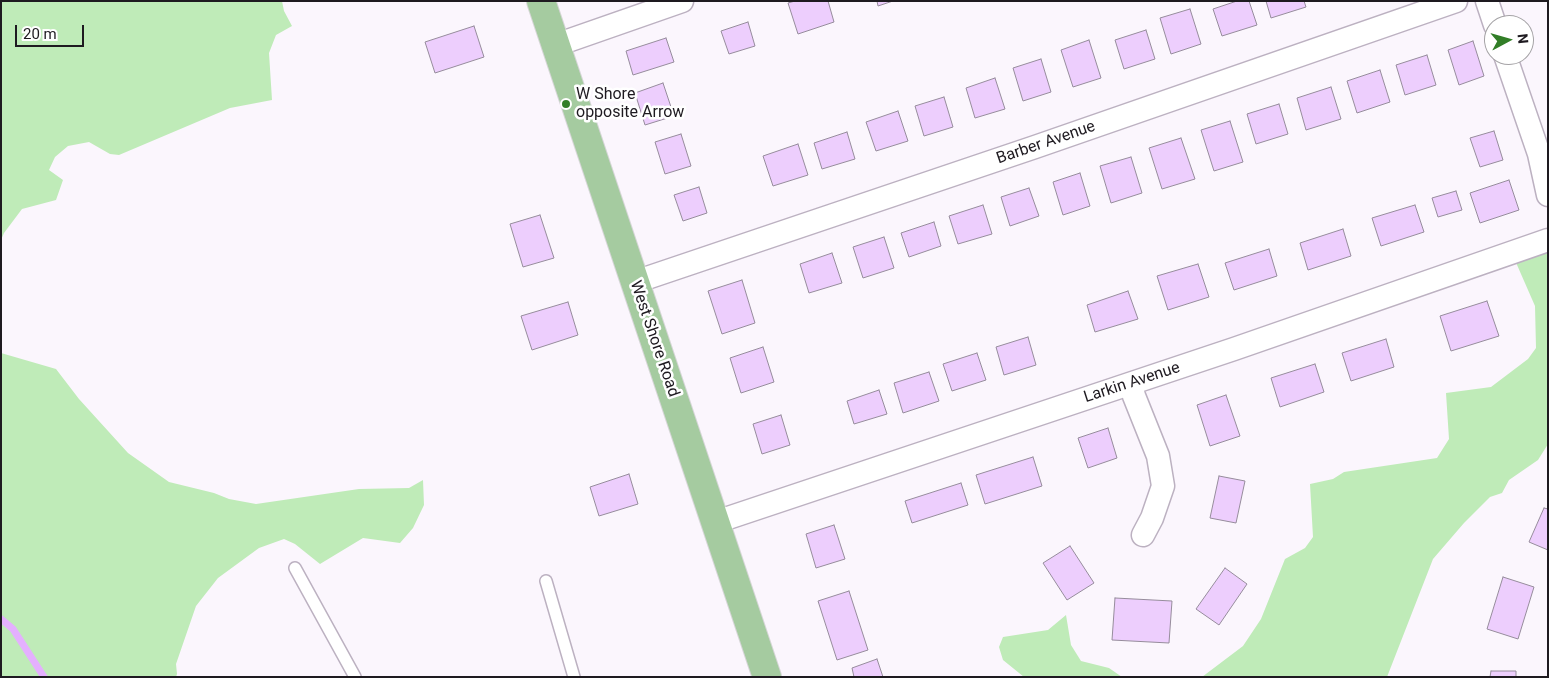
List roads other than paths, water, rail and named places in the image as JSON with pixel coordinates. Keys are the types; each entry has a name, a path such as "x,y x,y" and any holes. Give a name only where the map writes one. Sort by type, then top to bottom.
{"main road":[{"name":"West Shore Road","path":"542,1 767,677"}],"street":[{"path":"556,45 682,1"},
{"name":"Barber Avenue","path":"635,282 1035,147 1456,1"},
{"path":"1487,1 1492,15"},
{"path":"1508,65 1539,154 1548,195"},
{"name":"Larkin Avenue","path":"716,522 1131,384 1548,240"},
{"path":"1131,384 1158,456 1163,486 1152,518 1142,535"}],"lane":[{"path":"296,568 355,677"},
{"path":"546,581 574,677"}],"waterway":[{"path":"1,619 13,629 44,677"}],"place":[{"name":"W Shore opposite Arrow","path":"566,104"}]}
